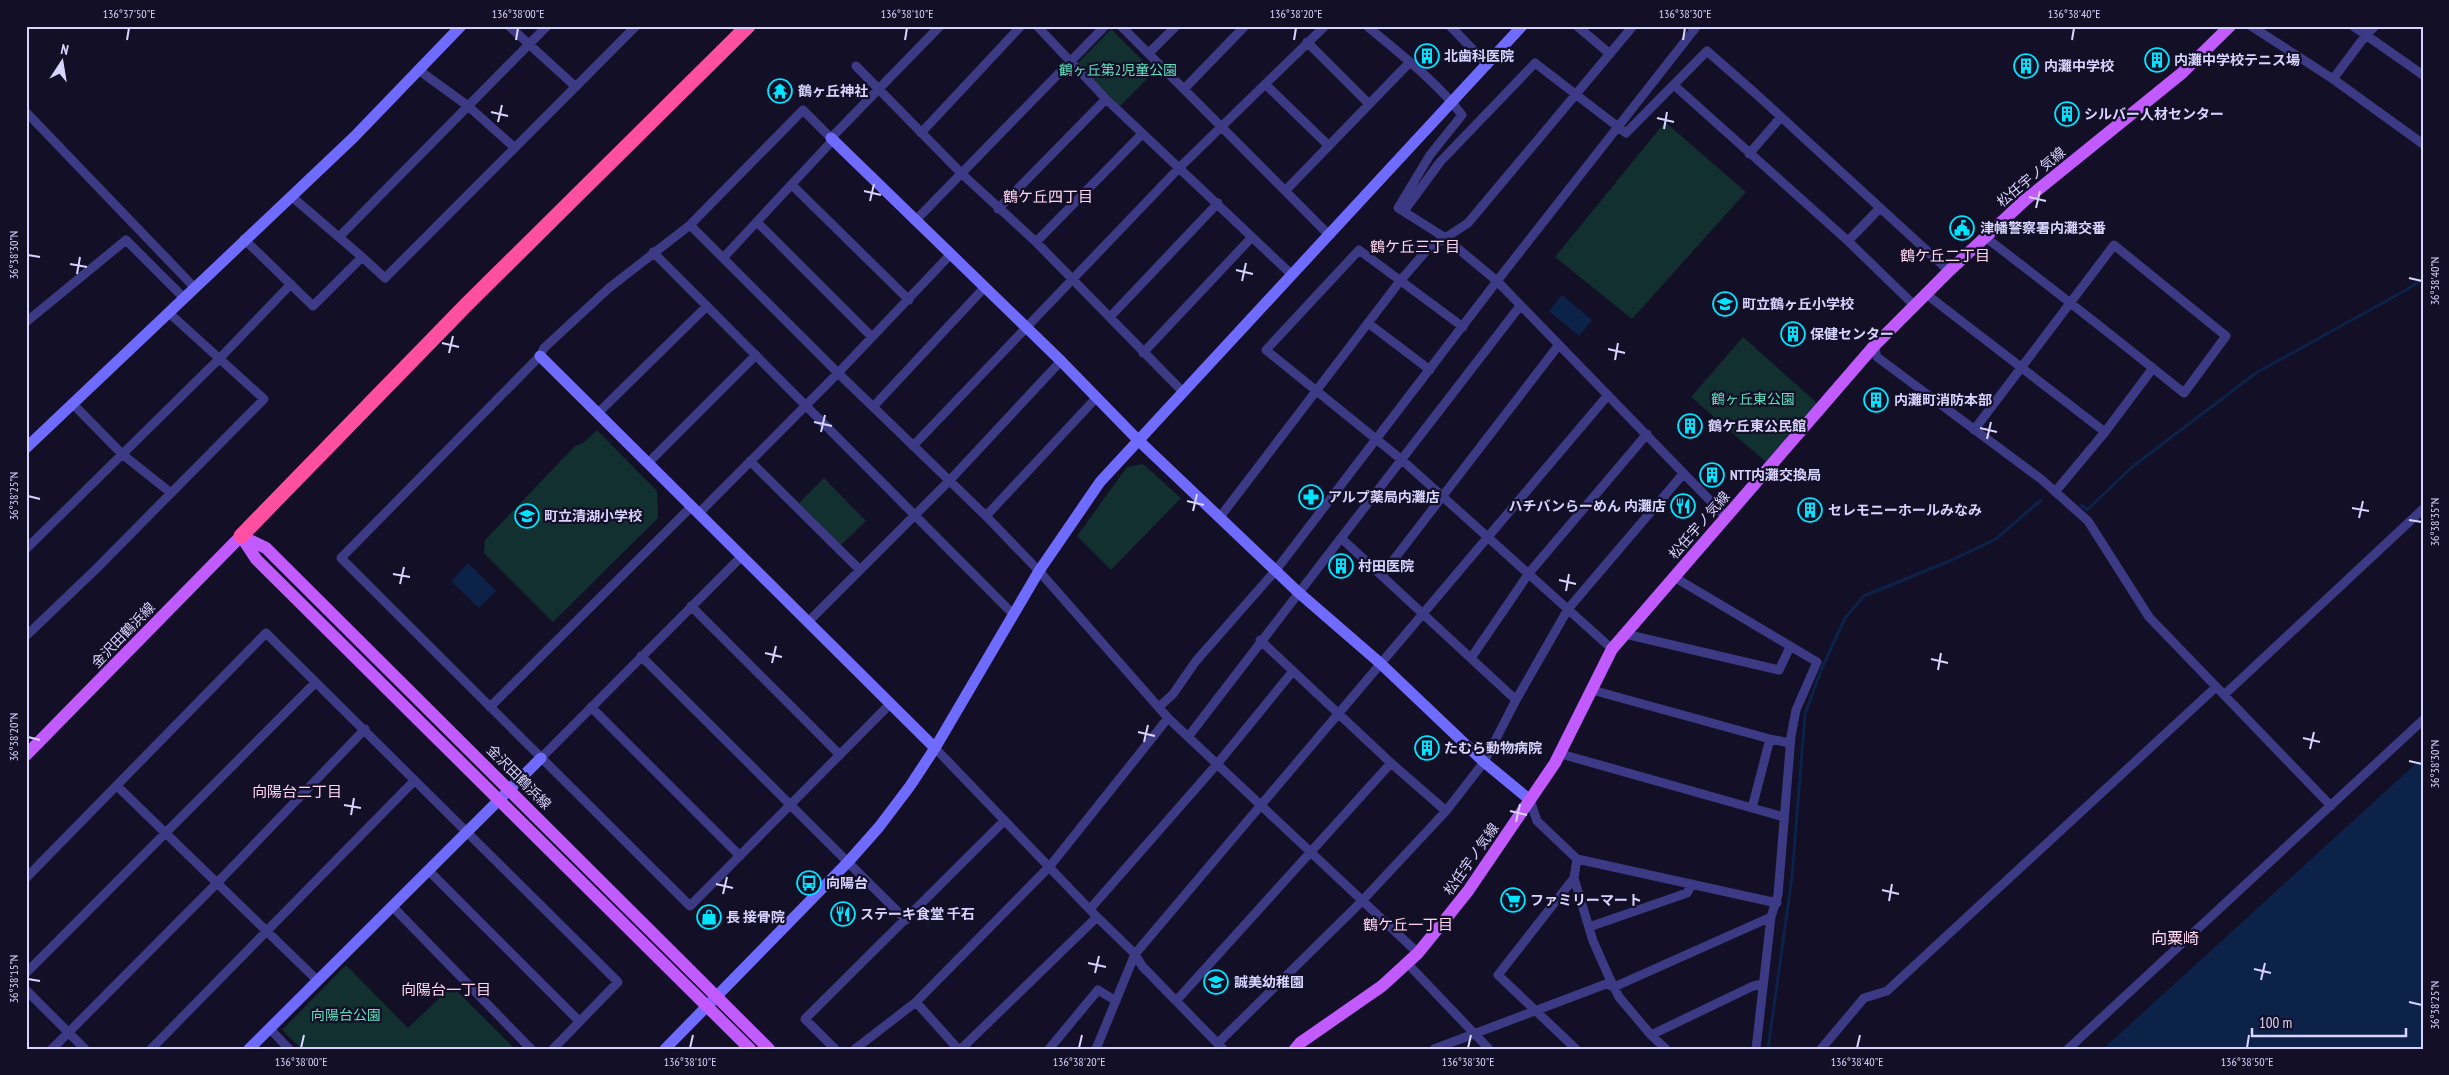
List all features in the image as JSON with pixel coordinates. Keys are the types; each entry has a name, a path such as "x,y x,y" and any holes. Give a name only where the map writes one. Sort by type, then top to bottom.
{"highway":[{"path":"241,536 467,304 748,26"}],"main road":[{"name":"松任宇ノ気線","path":"1295,1049 1300,1043 1382,986 1418,953 1468,891 1561,754 1612,649 1874,346 1949,271 2024,201 2182,73 2230,26"},
{"name":"金沢田鶴浜線","path":"26,755 241,536"},
{"name":"金沢田鶴浜線","path":"241,536 266,548 509,788 712,1001 750,1049"},
{"name":"金沢田鶴浜線","path":"241,536 256,559 498,799 712,1001 769,1049"}],"street":[{"path":"26,448 420,71 461,26"},
{"path":"510,26 576,87"},
{"path":"339,237 547,26"},
{"path":"291,196 385,278 636,26"},
{"path":"723,258 758,223 832,139 940,26"},
{"path":"921,133 1021,26"},
{"path":"1037,26 1106,99 1291,274"},
{"path":"915,221 1105,26"},
{"path":"1121,26 1328,234"},
{"path":"1149,53 1176,26"},
{"path":"1184,89 1245,26"},
{"path":"913,446 1074,280 1179,168 1325,26"},
{"path":"1367,26 1410,62 1452,102 1462,115 1430,155 1398,208 1444,237 1497,281 1558,346 1647,434 1726,518"},
{"path":"1450,26 1488,65"},
{"path":"665,1049 848,862 905,793 935,748 1039,572 1100,482 1328,234 1488,65 1522,26"},
{"path":"1577,26 1610,54"},
{"path":"1220,517 1400,281 1427,250 1444,237 1468,223 1633,26"},
{"path":"1159,706 1173,694 1196,661 1276,570 1378,440 1497,281 1698,26"},
{"path":"2251,26 2333,79 2423,144"},
{"path":"2353,26 2423,75"},
{"path":"2333,79 2375,26"},
{"path":"1307,42 1370,104"},
{"path":"1404,211 1440,162 1535,63 1626,133 1675,86 1707,51 1949,271"},
{"path":"1286,190 1410,62"},
{"path":"856,66 878,91 962,174 1036,242 1182,392"},
{"path":"420,71 468,106 515,148"},
{"path":"1265,84 1329,146"},
{"path":"1675,86 1848,241 1915,306"},
{"path":"998,209 1106,99"},
{"path":"891,703 690,906 341,558 540,356 544,348 610,288 653,252 690,225 803,110 1061,361 1138,439 1298,592 1380,663 1484,762 1530,800 1537,821 1577,859 1777,903"},
{"path":"26,112 194,287"},
{"path":"1749,154 1781,117"},
{"path":"1036,242 1142,134"},
{"path":"792,184 909,300"},
{"path":"1110,317 1218,203"},
{"path":"1848,241 1880,208"},
{"path":"758,223 872,337"},
{"path":"690,225 838,373 986,516 1039,572 1168,718 1218,763 1361,902 1418,953"},
{"path":"1974,430 2070,302 2114,245 2226,336 2184,393 2070,302 1985,237"},
{"path":"1143,353 1252,238"},
{"path":"244,239 314,306 362,256"},
{"path":"26,322 126,240 184,298"},
{"path":"1463,327 1359,250 1266,350 1402,460 1443,499 1529,573 1612,649"},
{"path":"653,252 916,514 1014,615"},
{"path":"490,707 696,509 750,461 909,300 950,255"},
{"path":"26,549 220,358 291,284"},
{"path":"873,407 984,288"},
{"path":"1926,294 2105,432"},
{"path":"599,412 707,306"},
{"path":"1188,737 1260,640 1520,306"},
{"path":"26,636 264,399 168,312"},
{"path":"1368,323 1430,370"},
{"path":"1382,575 1443,499 1558,346"},
{"path":"1874,346 1877,357 2010,455 2092,525 2149,617 2331,806"},
{"path":"649,462 756,355"},
{"path":"540,356 599,412 891,703 1135,954 1142,966 1220,1046 1361,902 1446,811 1484,762 1516,700 1568,609 1683,474"},
{"path":"808,622 949,481 1061,361"},
{"path":"2055,492 2105,432 2153,368"},
{"path":"1096,1049 1135,954 1608,395"},
{"path":"986,516 1097,397"},
{"path":"72,403 122,454 171,492"},
{"path":"1471,658 1529,573 1647,434"},
{"path":"750,461 860,570"},
{"path":"2224,695 2423,509"},
{"path":"1341,538 1516,700"},
{"path":"249,1049 742,556"},
{"path":"1674,577 1817,662 1796,710 1790,743 1777,903 1770,917 1756,1049"},
{"path":"691,606 840,755"},
{"path":"26,878 266,633 365,729 414,781 618,982 554,1049"},
{"path":"1626,634 1779,670 1790,647"},
{"path":"1260,640 1391,763 1446,811"},
{"path":"641,656 906,920"},
{"path":"1090,909 1218,763 1293,671"},
{"path":"26,973 315,682"},
{"path":"1821,1049 1864,998 1887,991 2216,687"},
{"path":"1592,690 1790,743"},
{"path":"591,707 740,856"},
{"path":"855,1049 916,1002 1050,866 1168,718"},
{"path":"2068,1049 2423,720"},
{"path":"52,1049 218,882 365,729"},
{"path":"1752,808 1770,739"},
{"path":"1561,754 1784,816"},
{"path":"1176,1001 1312,853 1391,763"},
{"path":"151,1049 414,781"},
{"path":"117,786 218,882 316,980"},
{"path":"835,1049 805,1019 1004,821"},
{"path":"1577,859 1574,878 1593,941 1614,987 1619,997 1651,1035 1666,1049"},
{"path":"428,870 579,1022"},
{"path":"1574,878 1498,975 1576,1049"},
{"path":"1589,927 1687,893 1692,884"},
{"path":"392,906 530,1049"},
{"path":"916,1002 959,1049 1097,917"},
{"path":"1434,1049 1606,984 1614,987 1770,917"},
{"path":"1407,963 1489,1049"},
{"path":"1651,1035 1753,986 1763,984"},
{"path":"26,990 85,1049"},
{"path":"1049,1049 1098,990 1116,1001"},
{"path":"270,1029 289,1049"}],"green space":[{"name":"鶴ヶ丘第2児童公園","path":"1111,29 1154,72 1120,106 1077,64"},
{"path":"1665,122 1746,192 1632,319 1555,257"},
{"name":"鶴ヶ丘東公園","path":"1743,337 1817,403 1766,462 1691,397"},
{"path":"597,430 657,491 658,518 553,622 484,553 485,540 575,446 583,443"},
{"path":"1143,464 1181,498 1111,570 1077,536 1127,467"},
{"path":"824,478 866,521 841,545 799,503"},
{"name":"向陽台公園","path":"346,965 408,1028 452,986 515,1049 302,1049 282,1030"}],"water":[{"path":"1562,295 1592,320 1579,336 1549,311"},
{"path":"468,563 496,591 479,608 451,581"},
{"path":"2423,757 2423,1049 2103,1049"}],"waterway":[{"path":"2081,505 2087,510 2132,467 2256,373 2423,279"},
{"path":"1768,1049 1792,877 1805,714 1822,668 1845,618 1864,596 1952,560 1996,539 2041,500"}],"place":[{"name":"北歯科医院","path":"1427,56"},
{"name":"内灘中学校テニス場","path":"2157,60"},
{"name":"内灘中学校","path":"2026,66"},
{"name":"鶴ヶ丘神社","path":"780,91"},
{"name":"シルバー人材センター","path":"2067,114"},
{"name":"津幡警察署内灘交番","path":"1962,228"},
{"name":"町立鶴ヶ丘小学校","path":"1725,304"},
{"name":"保健センター","path":"1793,334"},
{"name":"内灘町消防本部","path":"1876,400"},
{"name":"鶴ケ丘東公民館","path":"1690,426"},
{"name":"NTT内灘交換局","path":"1712,475"},
{"name":"アルプ薬局内灘店","path":"1311,497"},
{"name":"ハチバンらーめん 内灘店","path":"1683,506"},
{"name":"セレモニーホールみなみ","path":"1810,510"},
{"name":"町立清湖小学校","path":"527,516"},
{"name":"村田医院","path":"1341,566"},
{"name":"たむら動物病院","path":"1427,748"},
{"name":"向陽台","path":"809,883"},
{"name":"ファミリーマート","path":"1513,900"},
{"name":"ステーキ食堂 千石","path":"843,914"},
{"name":"長 接骨院","path":"709,917"},
{"name":"誠美幼稚園","path":"1216,982"}],"district":[{"name":"鶴ケ丘四丁目","path":"1048,197"},
{"name":"鶴ケ丘三丁目","path":"1415,247"},
{"name":"鶴ケ丘二丁目","path":"1945,256"},
{"name":"向陽台二丁目","path":"297,792"},
{"name":"鶴ケ丘一丁目","path":"1408,925"},
{"name":"向粟崎","path":"2175,938"},
{"name":"向陽台一丁目","path":"446,990"}]}
